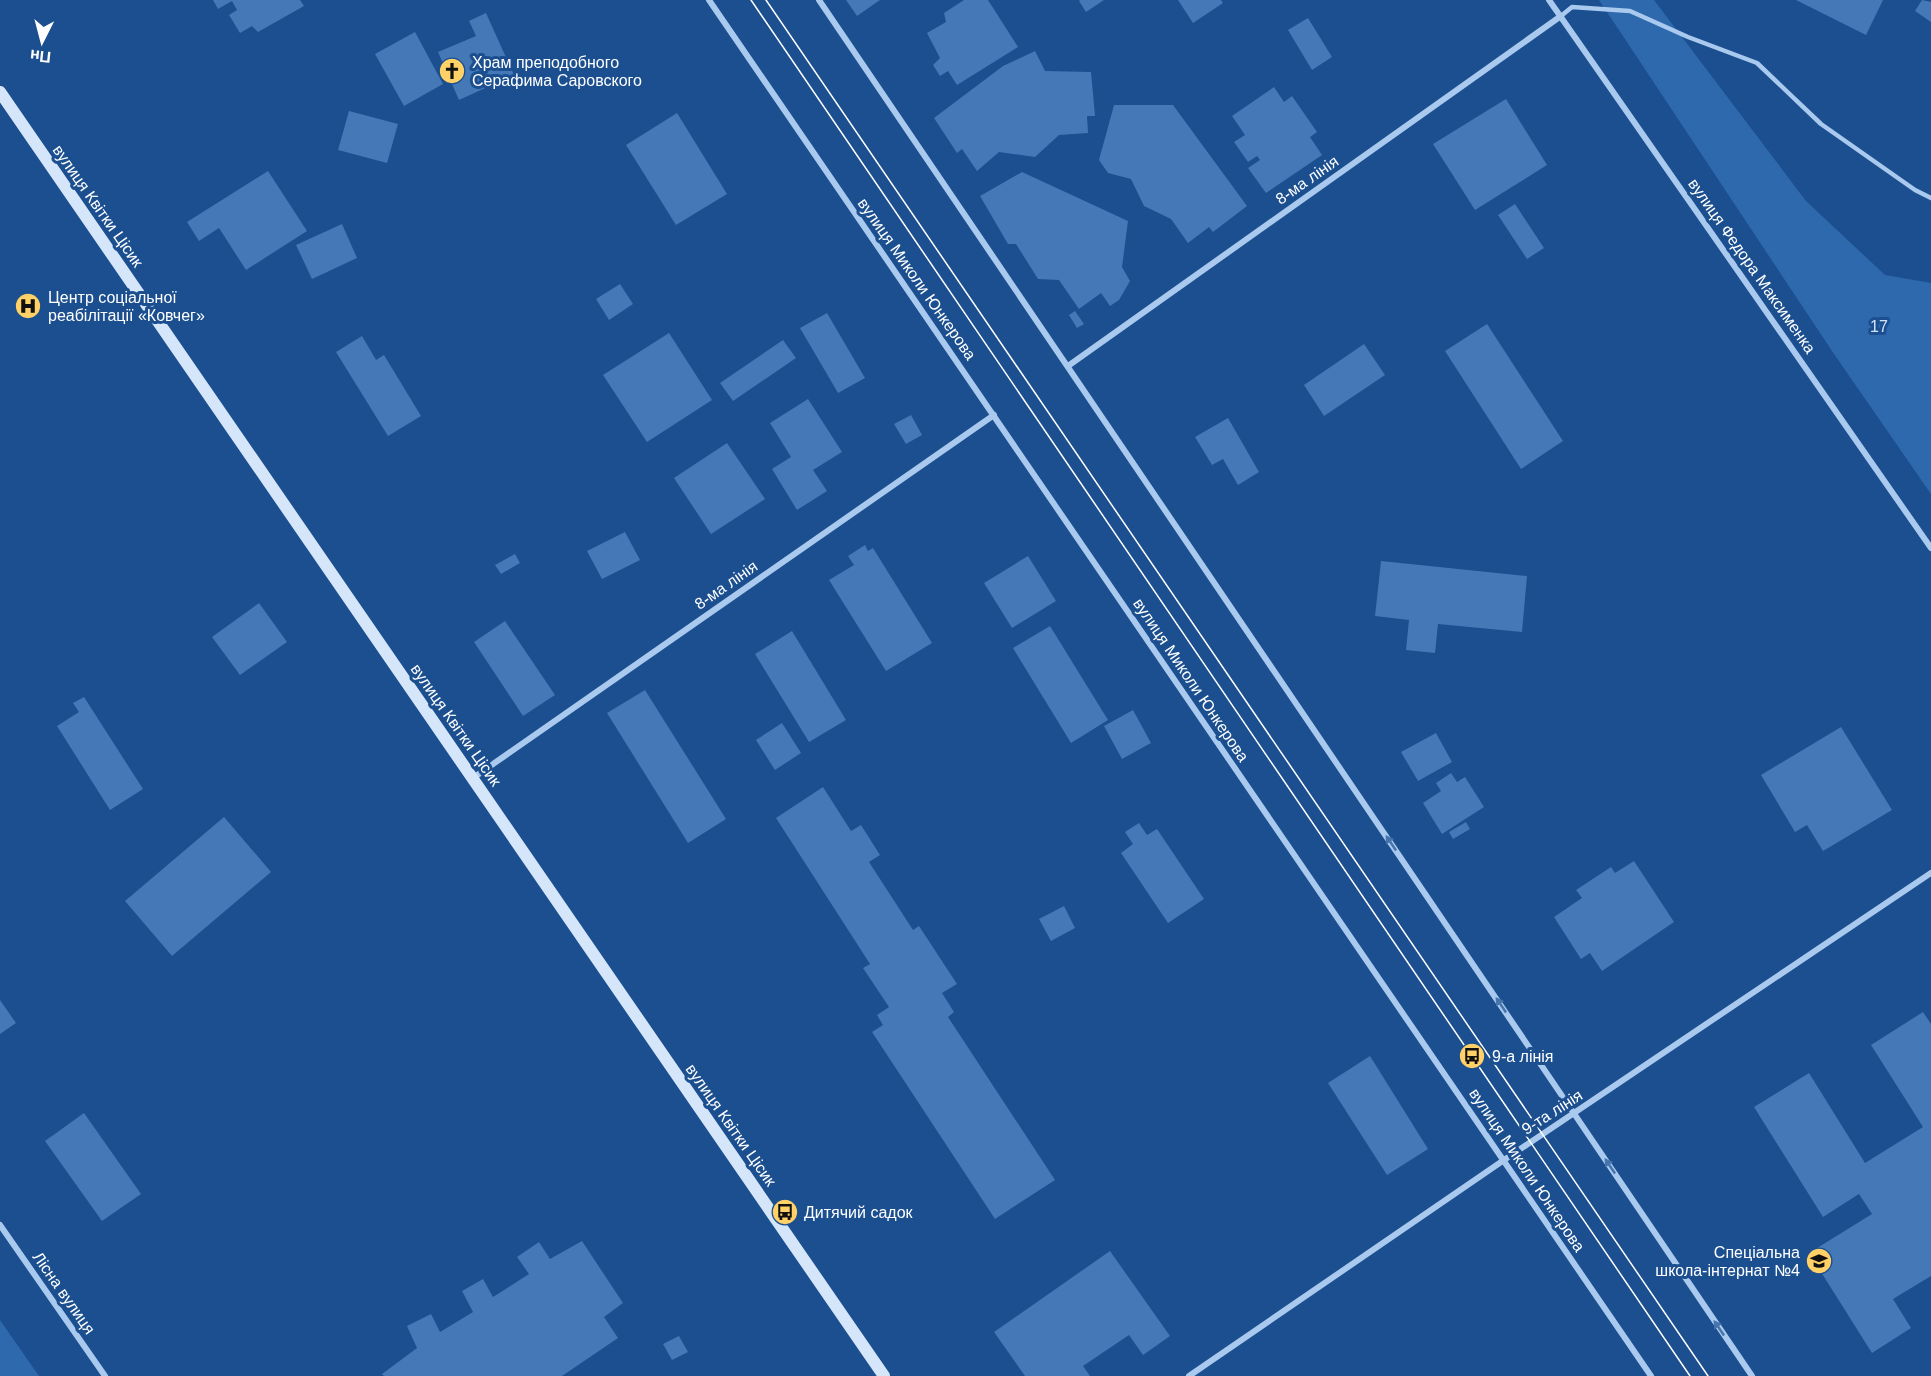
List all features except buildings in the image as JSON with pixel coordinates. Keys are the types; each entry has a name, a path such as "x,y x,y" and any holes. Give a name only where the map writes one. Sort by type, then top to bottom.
{"street":[{"name":"вулиця Миколи Юнкерова","path":"709,0 1651,1376"},
{"path":"819,0 1752,1376"},
{"name":"вулиця Федора Максименка","path":"1550,0 1931,548"},
{"name":"8-ма лінія","path":"1068,366 1561,16"},
{"name":"вулиця Квітки Цісик","path":"0,92 884,1376"},
{"name":"8-ма лінія","path":"472,778 994,415"},
{"name":"9-та лінія","path":"1189,1376 1504,1160 1931,873"},
{"name":"Лісна вулиця","path":"0,1225 105,1376"}],"lane":[{"path":"1561,16 1572,7 1630,11 1688,37 1757,63 1821,124 1931,198"}],"green space":[{"name":"17","path":"1599,0 1654,0 1806,201 1885,275 1931,283 1931,494 1834,354"},
{"path":"0,1320 39,1376 0,1376"}],"tram line":[{"path":"751,0 1690,1376"},
{"path":"766,0 1708,1376"}],"place":[{"name":"Храм преподобного Серафима Саровского","path":"452,71"},
{"name":"Центр соціальної реабілітації «Ковчег»","path":"28,306"},
{"name":"9-а лінія","path":"1472,1056"},
{"name":"Дитячий садок","path":"785,1212"},
{"name":"Спеціальна школа-інтернат №4","path":"1819,1261"}]}
